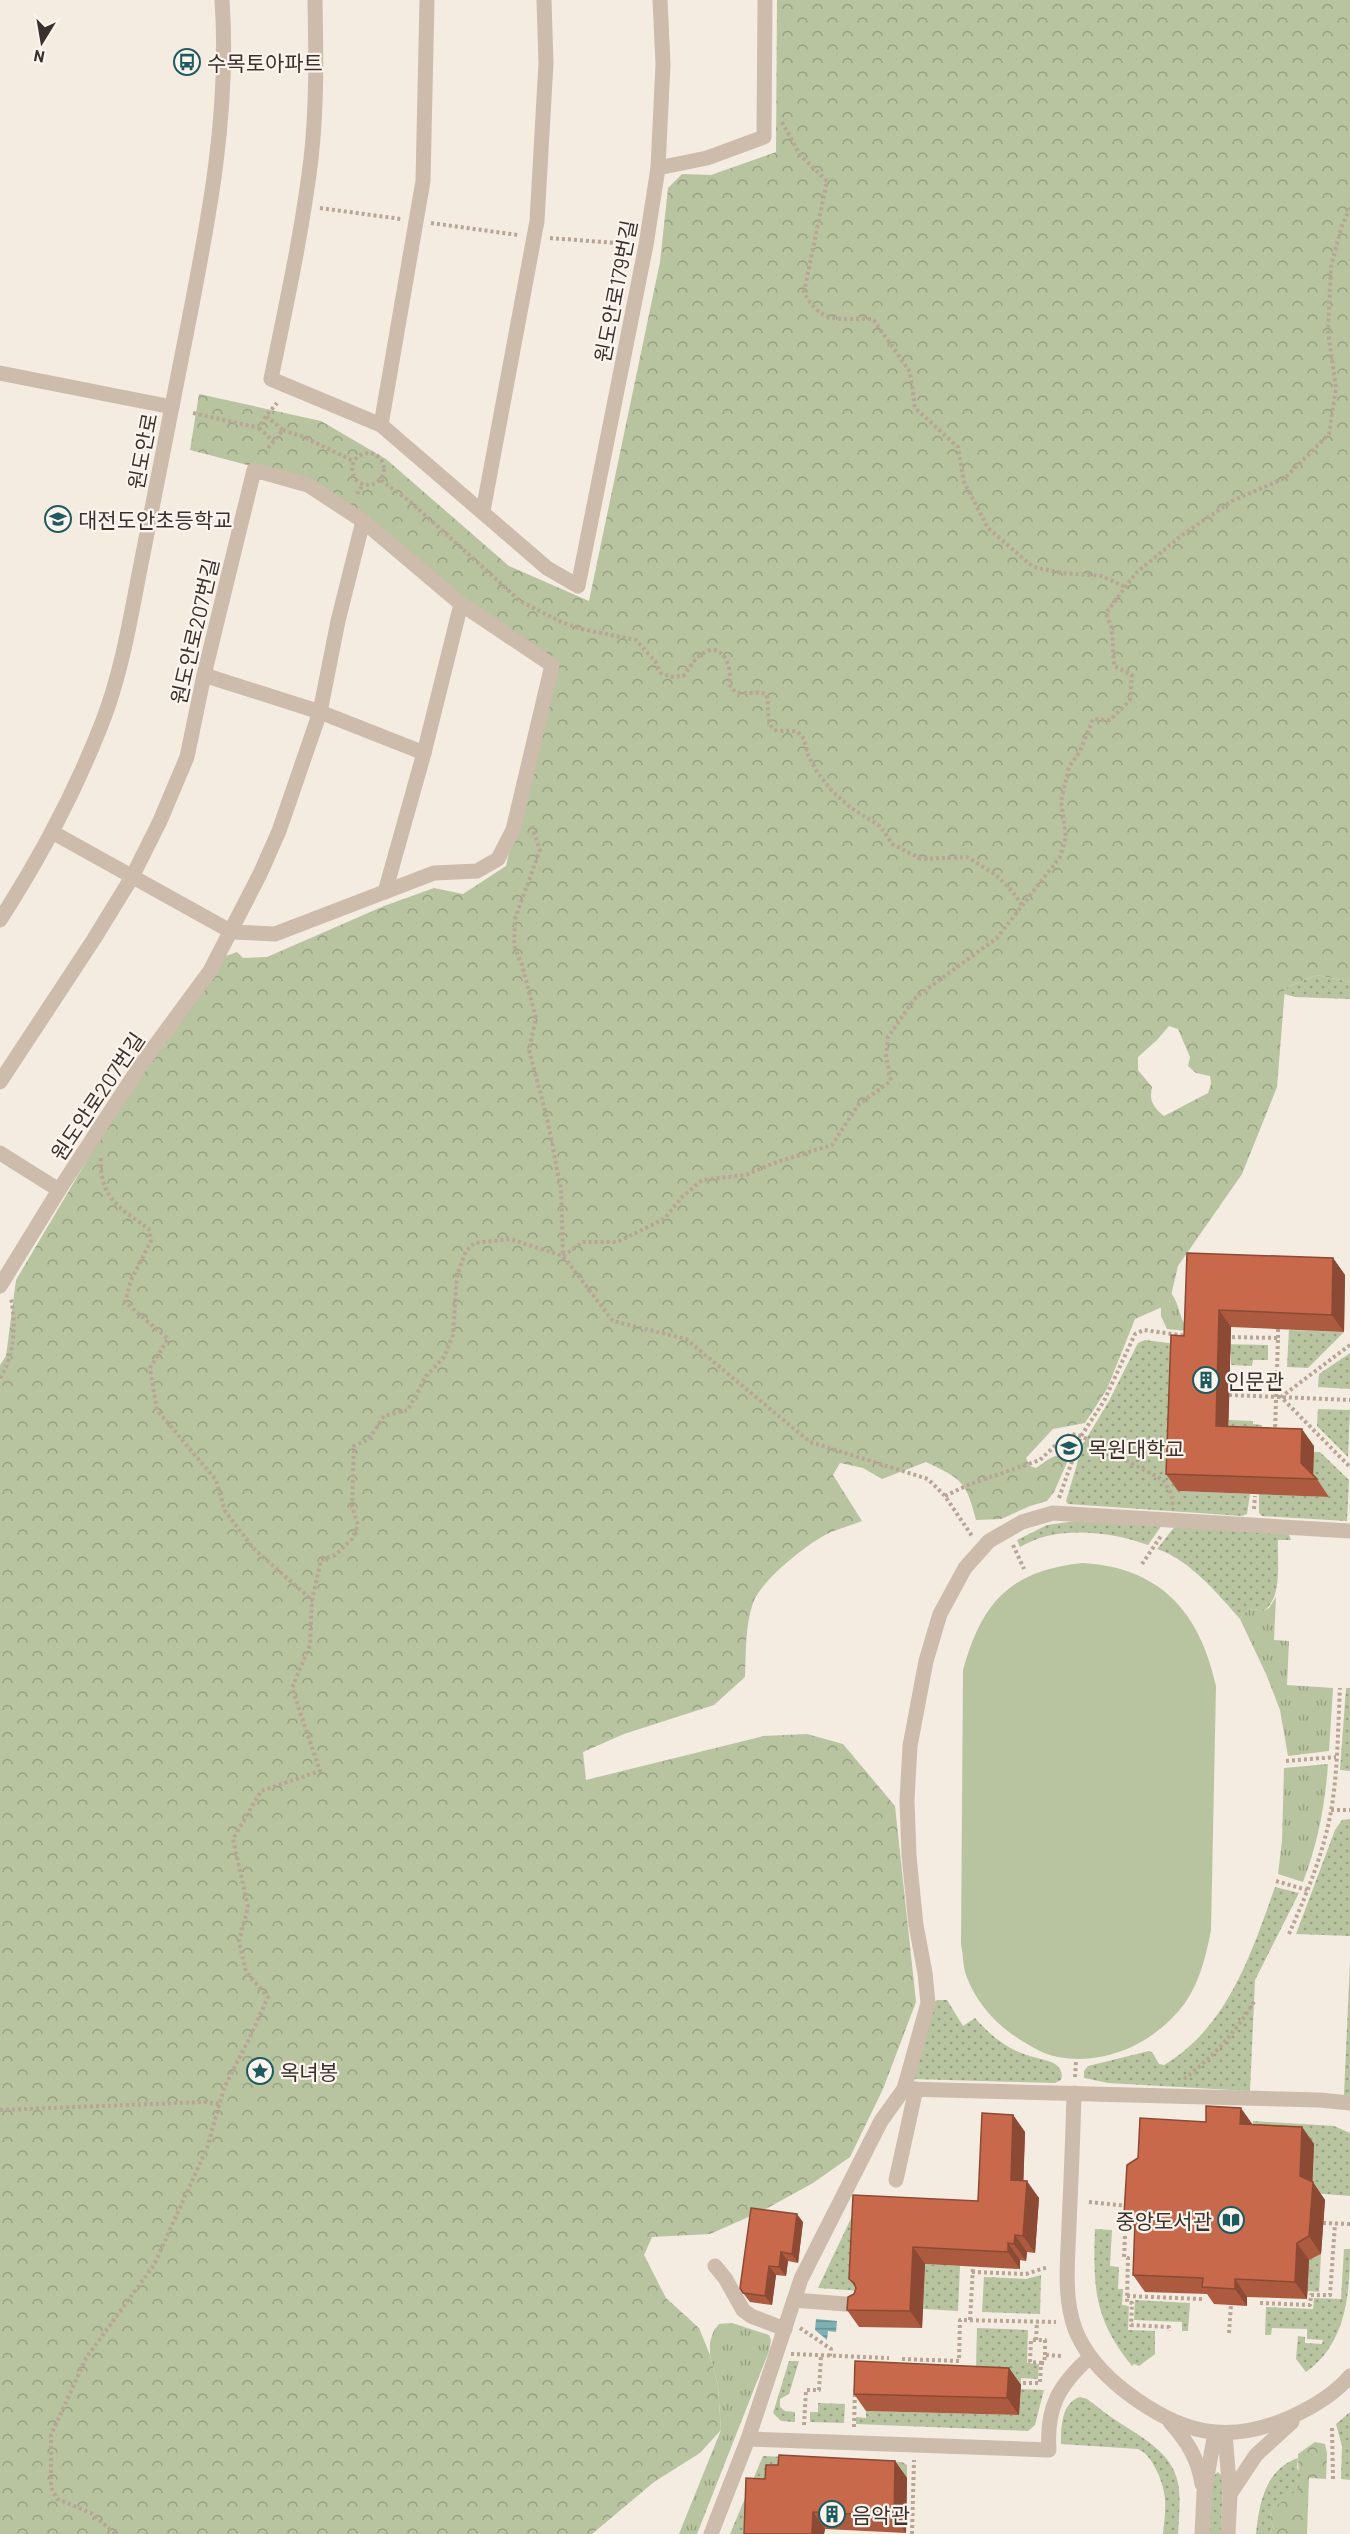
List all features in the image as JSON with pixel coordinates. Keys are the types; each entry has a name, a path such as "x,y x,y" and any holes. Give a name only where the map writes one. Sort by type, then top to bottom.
{"street":[{"name":"원도안로","path":"0,920 71,795 103,721 128,629 213,198 218,162 225,48 222,0"},
{"path":"315,0 316,76 311,158 297,251 272,379 381,424 483,510 537,221 546,63 544,0"},
{"path":"381,424 423,181 427,0"},
{"name":"원도안로179번길","path":"483,510 547,568 578,586 646,245 658,168 663,64 660,0"},
{"path":"658,168 707,158 764,137 765,0"},
{"path":"0,373 172,407"},
{"name":"원도안로207번길","path":"0,1082 132,877 160,821 187,757 204,675 254,470 308,485 363,521 461,604 552,665 513,830 498,859 477,871 434,873 275,934 232,932 132,877 52,832"},
{"name":"원도안로207번길","path":"3,1282 59,1190 140,1066 210,971 232,932 279,831 320,712 338,621 363,521"},
{"path":"385,892 424,753 461,604"},
{"path":"204,675 320,712 424,753"},
{"path":"0,1153 59,1190"},
{"path":"896,2180 910,2089 928,2003 926,1973 916,1925 909,1856 907,1800 910,1746 927,1661 940,1614 965,1568 989,1541 1022,1522 1053,1513 1350,1531"},
{"path":"711,2534 791,2328 794,2300 801,2279 881,2121 910,2089 1320,2100 1350,2103"},
{"path":"1074,2093 1068,2292 1075,2328 1090,2357 1112,2381 1170,2422 1183,2437 1199,2465 1204,2493"},
{"path":"716,2266 726,2278 743,2310 752,2316 791,2328"},
{"path":"794,2300 858,2305"},
{"path":"748,2439 1049,2450 1048,2434 1053,2404 1063,2385 1090,2357"},
{"path":"1170,2422 1198,2431 1249,2432 1273,2425 1304,2411 1330,2396 1350,2376"},
{"path":"1230,2494 1256,2455 1304,2411"},
{"path":"1202,2534 1204,2493 1220,2433"},
{"path":"1220,2433 1230,2494 1228,2534"}],"path":[{"path":"779,117 800,154 827,181 804,292 811,306 823,315 836,320 873,320 882,330 910,372 915,408 958,447 964,482 988,528 1033,567 1063,573 1102,576 1125,587"},
{"path":"315,208 408,220"},
{"path":"563,1256 583,1242 617,1242 664,1219 682,1197 702,1180 746,1175 774,1163 832,1145 859,1104 891,1081 885,1056 888,1037 916,998 998,938 1023,907 1060,857 1066,837 1061,801 1070,767 1080,751 1093,719 1110,720 1130,700 1131,675 1114,666 1112,629 1106,613 1136,573 1182,535 1232,501 1285,478 1329,434 1336,388 1328,331 1331,267 1341,228 1350,208"},
{"path":"431,223 525,236"},
{"path":"547,238 636,244"},
{"path":"259,428 277,403"},
{"path":"193,414 259,428 273,441"},
{"path":"266,416 283,430 304,437 353,461"},
{"path":"268,448 283,430"},
{"path":"372,454 375,446"},
{"path":"362,454 372,454 384,464 381,480 371,486 363,485 353,477 351,466 353,461 362,454"},
{"path":"381,480 412,504 520,601 559,621 581,629 636,640 655,661 661,673 672,677 683,676 702,654 710,650 718,652 728,659 729,684 735,692 747,695 757,692 766,694 769,700 770,725 777,731 798,732 804,739 816,772 851,808 879,826 891,844 921,859 967,857 996,874 1023,907"},
{"path":"357,494 363,485"},
{"path":"520,804 527,814 540,850 515,919 514,946 522,964 536,1018 529,1050 547,1118 561,1190 563,1256"},
{"path":"101,1153 100,1170 114,1203 149,1229 151,1241 131,1280 125,1302 168,1340 150,1368 157,1410 216,1480 225,1511 254,1549 312,1600"},
{"path":"115,2534 91,2513 57,2499 51,2487 51,2435 86,2358 154,2265 207,2148 224,2088 268,1996 246,1972 239,1941 248,1907 233,1839 261,1791 320,1771 292,1688 310,1645 312,1600 321,1560 334,1555 352,1539 357,1525 352,1506 354,1446 369,1439 384,1416 408,1410 426,1376 444,1356 453,1335 457,1275 466,1251 474,1243 510,1239 563,1256 613,1321 686,1339 810,1442 928,1479 945,1496 975,1541"},
{"path":"0,1378 7,1367 16,1323 3,1282"},
{"path":"1275,1433 1278,1397 1278,1329"},
{"path":"1053,1513 1081,1436 1104,1401 1135,1334 1139,1330 1196,1336"},
{"path":"1219,1336 1278,1338"},
{"path":"1278,1397 1350,1345"},
{"path":"1229,1395 1350,1400"},
{"path":"1278,1397 1350,1467"},
{"path":"945,1496 970,1484 1040,1460 1063,1438 1071,1434 1081,1436 1164,1480 1171,1493 1172,1501"},
{"path":"1254,1504 1255,1496"},
{"path":"1142,1564 1153,1547"},
{"path":"1016,1549 1024,1569"},
{"path":"1289,1934 1326,1834 1331,1810 1340,1688"},
{"path":"1286,1761 1336,1757"},
{"path":"1331,1810 1350,1810"},
{"path":"1276,1881 1307,1890"},
{"path":"1176,2084 1216,2051 1243,2020 1255,2000"},
{"path":"0,2110 204,2102 219,2104"},
{"path":"1127,2197 1124,2257 1128,2258 1127,2302 1132,2302 1131,2325 1169,2327 1169,2331"},
{"path":"1089,2202 1138,2207"},
{"path":"1323,2223 1350,2224"},
{"path":"1260,2303 1310,2305 1311,2295 1330,2295 1335,2224"},
{"path":"970,2320 973,2269 1026,2274 1048,2267"},
{"path":"1127,2296 1202,2299"},
{"path":"1229,2333 1231,2305"},
{"path":"902,2359 959,2361 960,2320 1057,2322"},
{"path":"1036,2340 1037,2322"},
{"path":"791,2328 831,2349 830,2356"},
{"path":"1031,2340 1045,2340 1045,2355 1044,2363 1030,2362 1031,2340"},
{"path":"788,2354 889,2358"},
{"path":"1045,2355 1061,2356"},
{"path":"804,2426 806,2390 819,2390 821,2356"},
{"path":"1023,2383 1041,2383 1041,2363"},
{"path":"854,2428 855,2381"},
{"path":"1332,2428 1333,2479"},
{"path":"912,2534 915,2459"}],"green space":[{"path":"777,0 1350,0 1350,982 1317,975 1285,988 1277,1087 1242,1174 1178,1266 1169,1304 1135,1319 1107,1389 1085,1423 1053,1429 1026,1458 1030,1466 1036,1468 1055,1456 1069,1458 1054,1492 1047,1501 1001,1519 976,1520 969,1496 960,1482 926,1462 882,1479 863,1468 840,1463 833,1475 862,1521 831,1532 811,1544 765,1584 753,1603 749,1621 745,1677 714,1705 624,1734 583,1752 586,1780 764,1736 807,1734 843,1744 895,1806 916,2002 883,2089 850,2157 813,2183 762,2211 710,2234 652,2237 644,2255 666,2298 699,2328 710,2355 718,2386 721,2430 700,2453 654,2482 592,2534 0,2534 0,1365 6,1356 16,1280 134,1081 220,958 237,952 243,958 267,957 384,906 434,888 463,894 506,866 553,662 513,637 345,502 263,469 190,450 199,394 321,421 386,459 509,566 589,601 660,262 668,188 682,174 711,175 776,152","holes":["1169,1026 1178,1029 1190,1057 1188,1066 1196,1073 1210,1076 1211,1084 1208,1093 1164,1116 1153,1103 1152,1087 1138,1070 1138,1057"]},
{"path":"1317,975 1350,982 1350,999 1295,997 1284,994 1285,988"},
{"path":"1171,1293 1188,1328 1187,1331 1167,1329 1161,1316 1161,1307 1169,1304"},
{"path":"1289,1330 1344,1332 1308,1368 1287,1367"},
{"path":"1145,1340 1176,1344 1178,1491 1250,1494 1247,1514 1242,1516 1068,1504 1066,1501 1083,1444 1109,1401 1138,1343"},
{"path":"1219,1344 1268,1345 1268,1360 1253,1360 1252,1366 1231,1365 1231,1354 1219,1354"},
{"path":"1350,1353 1350,1389 1318,1387 1319,1374"},
{"path":"1318,1409 1350,1410 1348,1457 1317,1426"},
{"path":"1229,1420 1253,1421 1253,1424 1262,1425 1262,1444 1228,1443"},
{"path":"1313,1452 1320,1452 1349,1480 1347,1521 1262,1516 1259,1513 1259,1494 1329,1497 1313,1480"},
{"path":"1076,1521 1162,1525 1148,1545 1117,1536 1083,1532 1050,1535 1020,1547 1017,1540 1047,1525"},
{"path":"1176,1525 1288,1532 1291,1540 1278,1540 1278,1579 1274,1598 1269,1605 1263,1611 1252,1609 1247,1611 1240,1619 1192,1569 1157,1549"},
{"path":"1082,1563 1109,1566 1134,1574 1154,1584 1172,1598 1187,1616 1199,1636 1216,1686 1211,1930 1205,1959 1185,2003 1160,2029 1129,2048 1094,2058 1076,2059 1046,2054 1013,2035 985,2009 966,1975 961,1944 963,1670 979,1626 990,1608 1003,1594 1018,1582 1036,1574 1057,1567"},
{"path":"1276,1597 1274,1640 1289,1641 1287,1685 1333,1688 1329,1751 1288,1756 1280,1710 1240,1619 1250,1610 1263,1611 1269,1608"},
{"path":"1346,1688 1350,1688 1350,1771 1340,1770"},
{"path":"1328,1764 1320,1824 1303,1882 1278,1874 1282,1841 1284,1768"},
{"path":"1350,1819 1350,1936 1296,1934 1335,1830 1342,1820"},
{"path":"1275,1887 1299,1893 1255,1980 1250,2091 1108,2083 1084,2078 1084,2071 1088,2066 1149,2051 1159,2064 1164,2065 1186,2049 1205,2030 1221,2009 1247,1962"},
{"path":"1350,1961 1350,2096 1344,2095"},
{"path":"937,2000 947,2000 963,2026 975,2018 1003,2044 1055,2064 1061,2071 1061,2080 1055,2083 911,2079 932,2004"},
{"path":"1253,2121 1334,2126 1350,2133 1350,2196 1312,2193 1252,2141"},
{"path":"854,2212 861,2291 818,2288"},
{"path":"1095,2229 1112,2230 1110,2266 1119,2267 1118,2289 1123,2289 1122,2305 1129,2306 1128,2330 1155,2331 1155,2354 1139,2366 1134,2364 1132,2366 1119,2349 1103,2318 1096,2286"},
{"path":"1344,2249 1350,2249 1350,2266 1343,2317 1330,2347 1306,2372 1296,2359 1298,2336 1305,2337 1305,2343 1322,2344 1323,2340 1307,2339 1307,2329 1272,2328 1271,2335 1265,2335 1266,2307 1313,2309 1314,2298 1341,2299"},
{"path":"1321,2254 1319,2292 1307,2291 1309,2260"},
{"path":"925,2264 960,2266 958,2311 923,2309"},
{"path":"1041,2275 1040,2314 982,2312 984,2277 1026,2279"},
{"path":"1135,2300 1190,2303 1188,2331 1182,2331 1182,2322 1134,2320"},
{"path":"732,2323 769,2335 771,2340 769,2351 697,2534 679,2534 721,2430 718,2386 710,2355 710,2342 719,2324"},
{"path":"977,2328 1028,2330 1027,2363 1039,2364 1038,2379 1021,2378 1021,2385 948,2383 976,2368"},
{"path":"789,2361 799,2361 789,2394 780,2399 780,2407 785,2411 795,2412 795,2422 781,2421 773,2413"},
{"path":"1021,2389 1044,2390 1035,2425 1028,2431 856,2424 856,2417 866,2418 866,2411 1019,2415"},
{"path":"1080,2397 1087,2399 1145,2439 1169,2462 1175,2472 1179,2489 1178,2534 1163,2534 1164,2493 1157,2471 1143,2452 1138,2449 1061,2444 1063,2417 1069,2405"},
{"path":"818,2403 845,2404 844,2423 810,2422 810,2412 818,2412"},
{"path":"1350,2412 1350,2480 1341,2479 1342,2446 1336,2424"},
{"path":"1315,2442 1325,2444 1326,2479 1309,2478 1307,2534 1270,2534 1273,2526 1270,2521 1271,2510 1299,2487 1298,2454"},
{"path":"763,2456 902,2462 907,2465 907,2478 757,2534 730,2534"},
{"path":"1298,2458 1297,2468 1302,2477 1299,2488 1271,2510 1270,2521 1273,2526 1270,2534 1256,2534 1262,2500 1271,2479 1287,2463"},
{"path":"1218,2472 1223,2477 1221,2534 1209,2534 1212,2477"}],"water":[{"path":"816,2319 837,2321 836,2332 828,2331 827,2340 815,2330"}],"building":[{"name":"인문관","path":"1187,1253 1333,1258 1332,1315 1219,1310 1216,1426 1302,1429 1301,1463 1317,1479 1166,1474 1171,1335 1184,1336"},
{"name":"중앙도서관","path":"1206,2106 1241,2108 1240,2124 1302,2127 1300,2176 1313,2182 1309,2236 1297,2243 1295,2282 1235,2279 1235,2289 1202,2287 1203,2278 1133,2275 1135,2221 1124,2214 1127,2165 1138,2158 1140,2118 1206,2122"},
{"path":"982,2113 1013,2115 1011,2180 1027,2181 1023,2236 1015,2235 1014,2244 1008,2243 1008,2252 913,2247 910,2311 847,2310 848,2297 854,2294 856,2288 849,2279 853,2195 978,2201"},
{"path":"751,2208 797,2214 792,2254 781,2252 779,2267 769,2266 765,2296 743,2293 740,2288"},
{"path":"855,2361 1009,2368 1007,2398 854,2394"},
{"name":"음악관","path":"779,2455 895,2461 894,2516 813,2512 812,2534 744,2534 746,2478 765,2479 766,2465 778,2465"}],"place":[{"name":"수목토아파트","path":"187,62"},
{"name":"대전도안초등학교","path":"58,519"},
{"name":"인문관","path":"1206,1380"},
{"name":"목원대학교","path":"1069,1448"},
{"name":"옥녀봉","path":"260,2071"},
{"name":"중앙도서관","path":"1231,2220"},
{"name":"음악관","path":"832,2514"}]}
